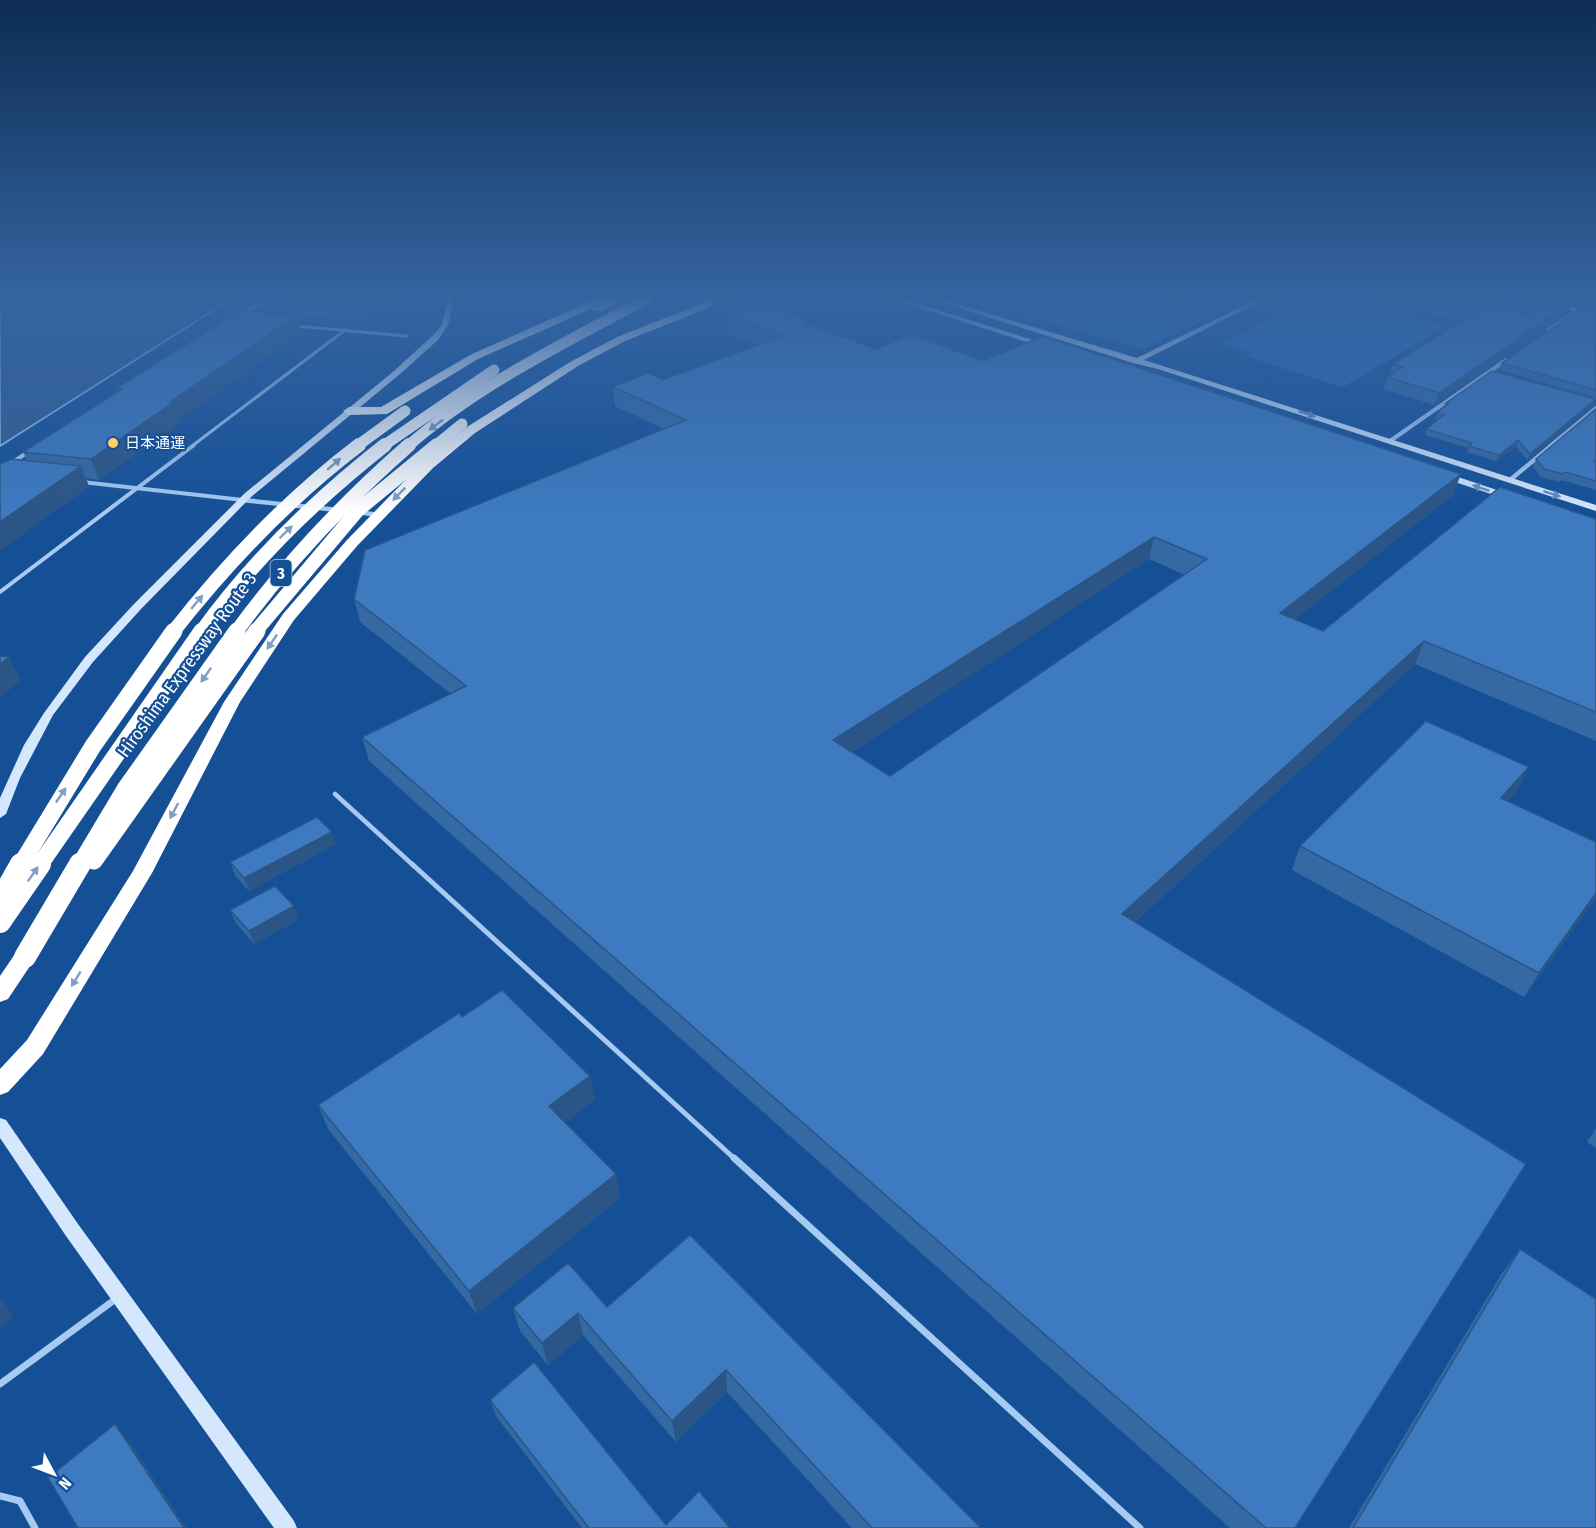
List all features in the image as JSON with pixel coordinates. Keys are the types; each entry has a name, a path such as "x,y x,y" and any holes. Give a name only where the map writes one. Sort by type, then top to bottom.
{"highway":[{"path":"350,411 383,411 453,369"},
{"path":"0,901 51,808 174,630 230,562 282,510 345,455 405,411 473,369"},
{"name":"Hiroshima Expressway Route 3","path":"0,922 206,626 243,577 285,533 384,446 424,415 497,369"},
{"name":"Hiroshima Expressway Route 3","path":"0,993 25,957 125,789 265,592 312,536 391,461 467,401 516,369"},
{"path":"0,1085 35,1047 142,873 232,702 288,617 378,515 428,465 471,430 531,390 568,369"},
{"path":"25,957 254,634 358,510 462,424 515,387"}],"street":[{"path":"0,814 4,791 33,735 59,696 115,630 243,500 399,369"},
{"path":"1158,369 1596,508"},
{"path":"1390,441 1494,369"},
{"path":"1490,372 1500,375"},
{"path":"1510,480 1596,408"},
{"path":"1439,474 1517,500"},
{"path":"243,500 378,515"},
{"path":"0,1125 287,1528"}],"lane":[{"path":"0,592 294,369"},
{"path":"10,464 29,452"},
{"path":"80,482 243,500"},
{"path":"335,794 1140,1528"},
{"path":"0,1384 120,1296"},
{"path":"0,1496 20,1501 35,1528"}],"shaded area":[{"path":"0,369 121,369 0,446"},
{"path":"1287,369 1373,369 1343,387"}],"building":[{"path":"147,369 218,369 91,459 23,452 122,389 117,388"},
{"path":"692,369 1143,369 1461,474 1280,613 1323,631 1500,487 1596,519 1596,712 1424,641 1122,914 1526,1164 1295,1528 1266,1528 362,737 466,686 354,599 365,550 686,420 613,387 648,373 663,380","holes":["1154,537 1207,559 890,776 833,740"]},
{"path":"1399,369 1474,369 1439,393 1387,377"},
{"path":"1524,369 1596,369 1596,390"},
{"path":"1492,371 1596,399 1530,454 1518,440 1499,455 1469,446 1472,443 1426,429 1444,415 1437,413 1449,403 1446,403"},
{"path":"1596,409 1596,459 1594,461 1596,461 1596,481 1544,469 1536,459"},
{"path":"12,459 81,466 0,522 0,464"},
{"path":"0,656 9,657 0,664"},
{"path":"1426,721 1529,767 1501,798 1596,842 1596,893 1539,973 1300,846"},
{"path":"317,817 332,832 244,878 230,862"},
{"path":"275,886 294,906 249,931 230,910"},
{"path":"502,990 590,1076 549,1106 616,1174 469,1291 318,1105 459,1013 462,1017"},
{"path":"690,1235 981,1528 872,1528 726,1370 672,1421 578,1313 542,1343 513,1308 568,1263 607,1307"},
{"path":"1520,1249 1596,1299 1596,1528 1353,1528"},
{"path":"534,1362 666,1525 699,1491 730,1528 589,1528 490,1400"},
{"path":"115,1424 184,1528 78,1528 48,1478"}],"place":[{"name":"日本通運","path":"113,443"}]}
